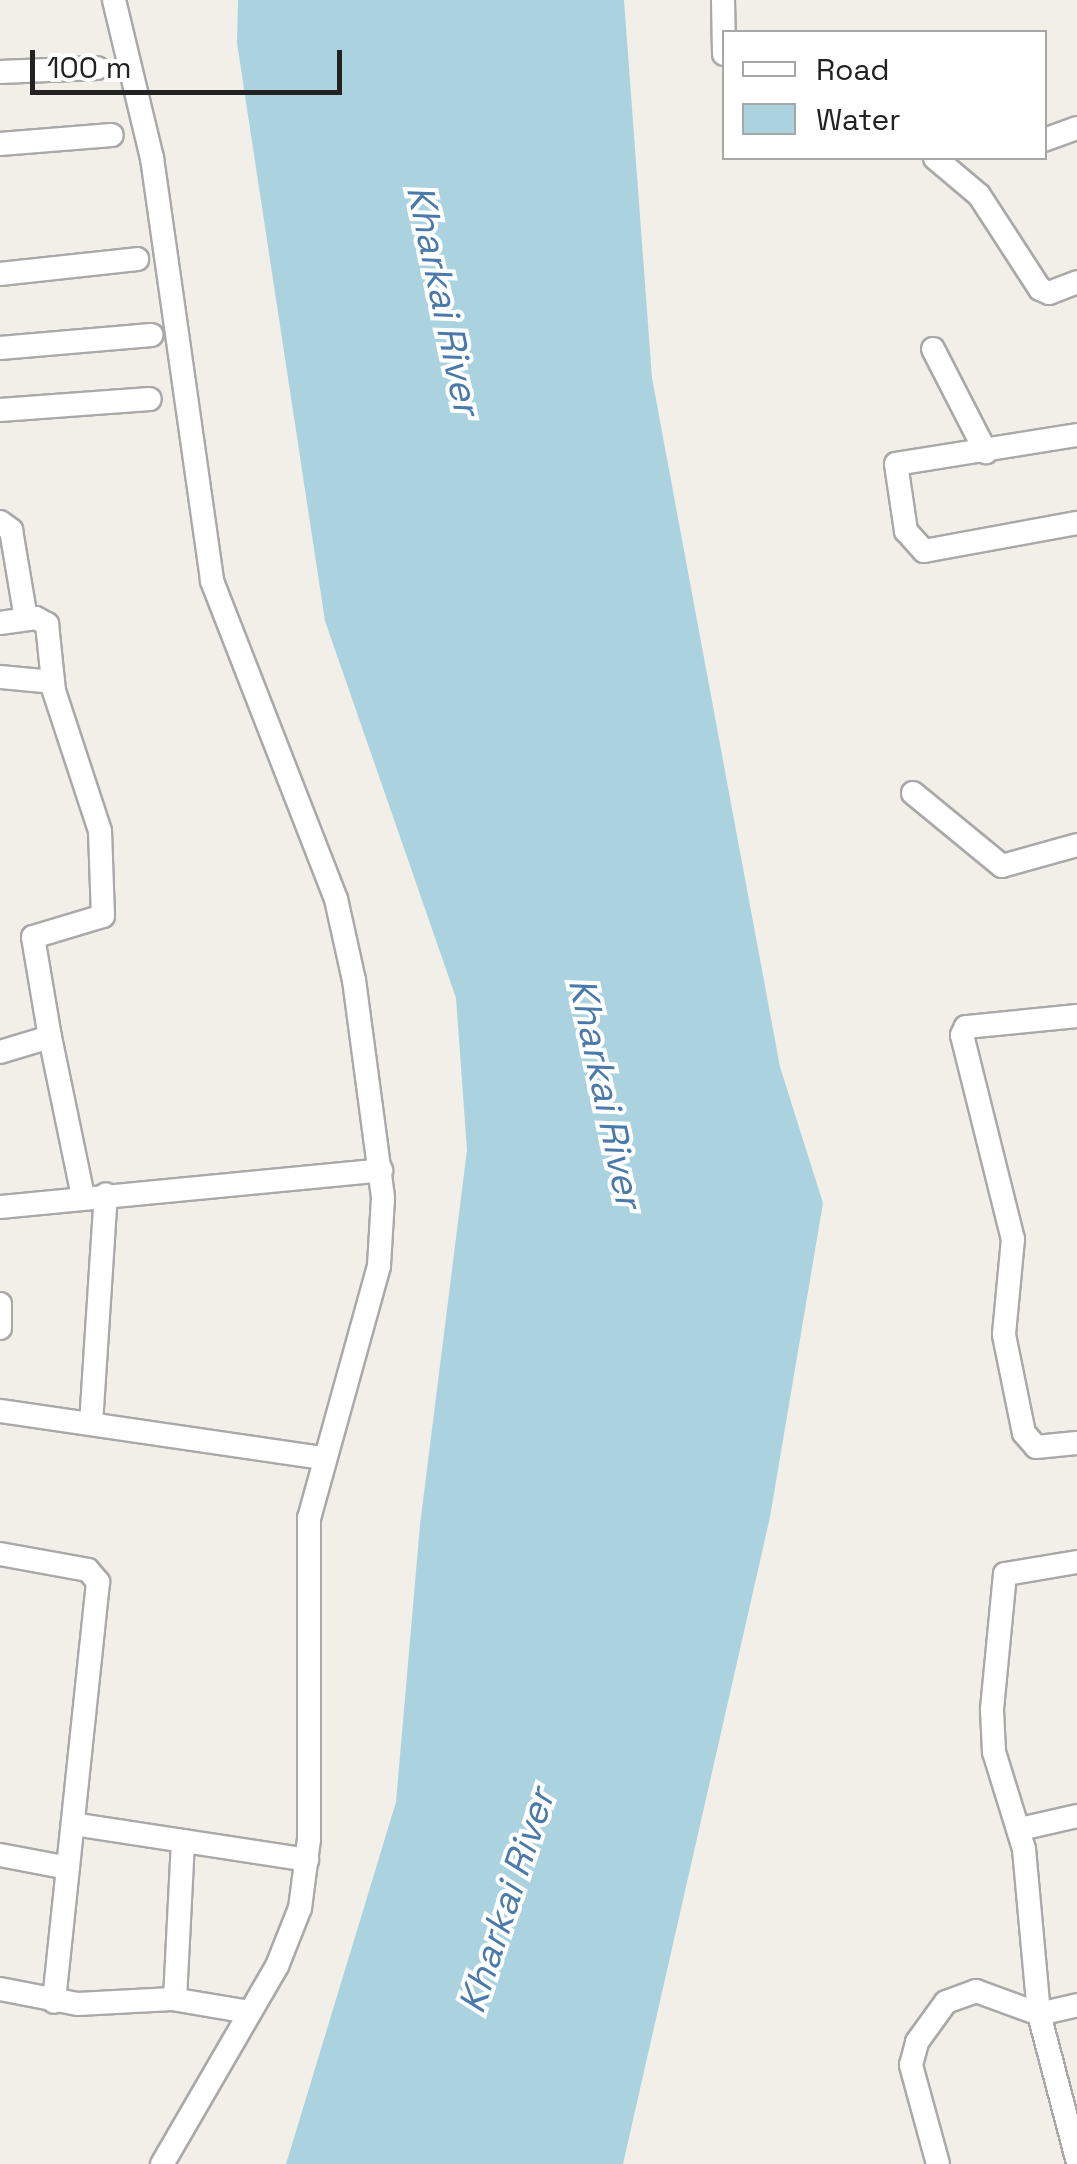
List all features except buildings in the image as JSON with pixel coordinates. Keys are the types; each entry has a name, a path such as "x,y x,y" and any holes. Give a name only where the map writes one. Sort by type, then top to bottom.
{"street":[{"path":"114,0 152,158 212,580 336,899 380,1170 378,1266 321,1458 306,1570 307,1860 300,1908 250,2012 162,2164"},
{"path":"722,45 718,26 723,0"},
{"path":"0,72 97,68"},
{"path":"1047,139 1077,128"},
{"path":"0,144 112,135"},
{"path":"937,160 979,195 1040,289 1049,293 1077,282"},
{"path":"0,274 137,258"},
{"path":"0,348 151,336"},
{"path":"934,349 986,452"},
{"path":"0,410 150,399"},
{"path":"1077,435 896,464 906,531 915,547 924,552 1077,523"},
{"path":"0,522 11,530 26,619"},
{"path":"0,623 26,619 47,624 53,682 96,808 105,910 96,923 33,937 50,1037 94,1196 91,1424"},
{"path":"0,677 53,682"},
{"path":"913,794 1002,866 1077,845"},
{"path":"1077,1016 966,1027 962,1035 1013,1239 1004,1335 1024,1432 1036,1446 1077,1443"},
{"path":"0,1052 50,1037"},
{"path":"0,1207 380,1170"},
{"path":"0,1304 0,1328"},
{"path":"0,1411 321,1458"},
{"path":"0,1554 97,1577 54,2002"},
{"path":"1077,1562 1014,1569 1001,1583 994,1752 1020,1828 1038,2014 1077,2159"},
{"path":"1020,1828 1077,1816"},
{"path":"72,1824 307,1860"},
{"path":"176,1999 183,1841"},
{"path":"0,1855 68,1868"},
{"path":"0,1989 54,2002 176,1999 250,2012"},
{"path":"938,2164 911,2065 917,2042 946,2002 960,1994 994,1993 1038,2014 1077,2005"}],"water":[{"name":"Kharkai River","path":"238,0 624,0 652,378 780,1067 823,1203 770,1517 623,2164 286,2164 396,1802 420,1525 467,1150 456,998 325,621 237,43"}]}
